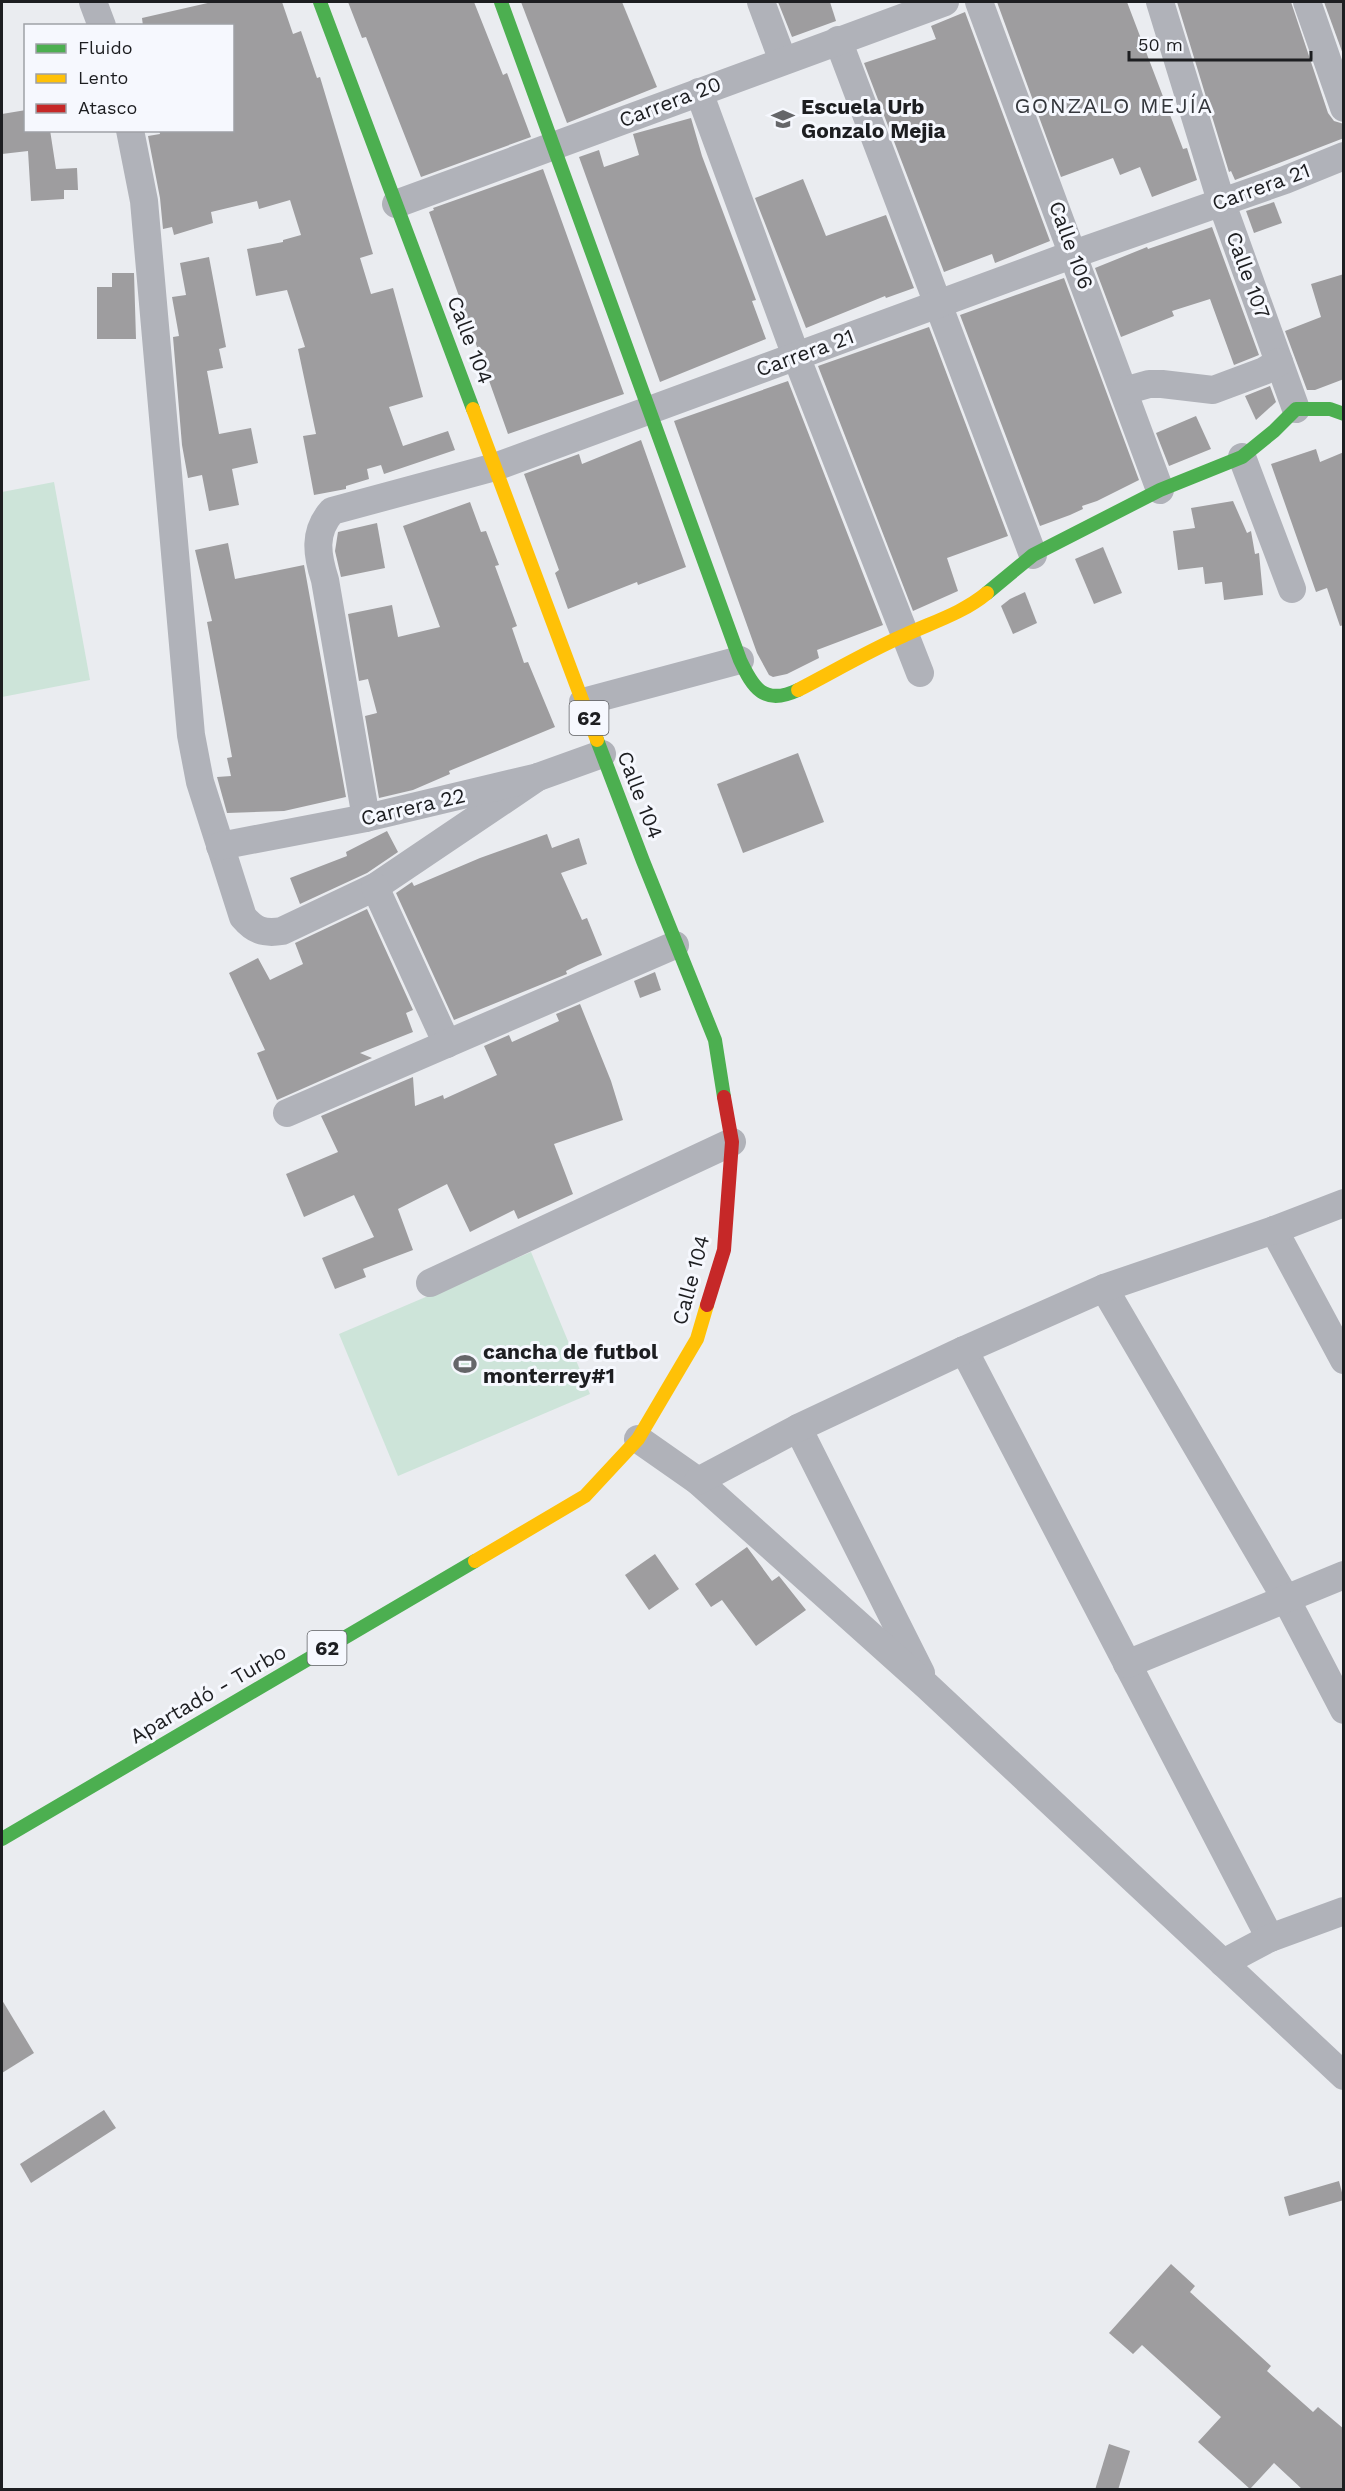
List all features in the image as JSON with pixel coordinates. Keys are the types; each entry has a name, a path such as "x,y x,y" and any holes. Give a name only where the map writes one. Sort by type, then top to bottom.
{"main road":[{"name":"Calle 104","path":"320,2 602,754 675,945 715,1040 732,1142 724,1250 697,1339 638,1438"},
{"path":"501,2 740,660 755,690 766,696 782,696 794,692 904,635 975,603 1033,555 1160,490 1242,457 1274,431 1296,409 1330,409 1344,414"},
{"name":"Apartadó - Turbo","path":"2,1839 585,1496 638,1438"}],"street":[{"path":"93,2 101,24"},
{"path":"761,2 783,61"},
{"name":"Carrera 20","path":"396,204 945,2"},
{"name":"Calle 106","path":"979,2 1160,490"},
{"name":"Calle 107","path":"1160,2 1221,201 1296,409"},
{"path":"1306,2 1344,108"},
{"path":"838,40 1033,555"},
{"path":"699,92 796,356 920,674"},
{"path":"130,132 144,201 191,735 200,782 243,917 253,929 268,933 282,931 375,887 538,777"},
{"name":"Carrera 21","path":"366,818 325,580 318,557 318,537 323,521 332,511 495,467 1074,254 1285,180 1344,156"},
{"path":"1124,391 1149,384 1213,390 1264,371 1279,362"},
{"path":"1242,457 1292,589"},
{"path":"583,702 740,660"},
{"name":"Carrera 22","path":"220,846 366,818 538,777 602,754"},
{"path":"375,887 447,1044"},
{"path":"287,1113 675,945"},
{"path":"430,1283 732,1142"},
{"path":"698,1481 798,1428 964,1350 1104,1288 1274,1230 1344,1203"},
{"path":"1274,1230 1344,1360"},
{"path":"1104,1288 1286,1599 1344,1710"},
{"path":"964,1350 1270,1938"},
{"path":"798,1428 927,1686"},
{"path":"638,1438 698,1481 927,1686 1344,2076"},
{"path":"1127,1664 1344,1575"},
{"path":"1223,1963 1270,1938 1344,1911"}],"green space":[{"path":"54,482 90,680 2,697 2,492"},
{"name":"cancha de futbol monterrey#1","path":"531,1252 590,1394 398,1476 339,1334"}],"building":[{"path":"212,2 282,2 293,34 301,31 317,78 320,77 373,254 360,258 371,294 393,288 423,397 389,407 403,446 448,431 455,450 384,474 381,465 367,469 369,479 346,486 346,489 314,495 303,436 316,434 298,349 305,347 287,290 256,296 247,249 283,242 283,240 301,235 290,200 259,209 257,201 211,212 213,223 174,235 172,227 163,229 160,198 148,136 160,134 160,132 234,132 234,24 143,24 142,18"},
{"path":"348,2 474,2 503,75 507,73 531,137 421,177 366,37 362,38"},
{"path":"521,2 622,2 657,87 567,123"},
{"path":"778,2 830,2 836,21 792,37"},
{"path":"997,2 1127,2 1183,149 1187,148 1197,180 1152,197 1140,167 1120,175 1113,158 1061,177"},
{"path":"1177,2 1291,2 1328,113 1334,121 1344,124 1344,138 1235,180 1231,171 1229,172"},
{"path":"1324,2 1344,2 1344,57"},
{"path":"965,12 1050,241 995,263 992,254 944,272 864,63 936,39 931,26"},
{"path":"24,110 24,132 50,132 56,169 77,168 78,190 64,190 64,199 31,201 28,151 2,154 2,114"},
{"path":"691,118 702,156 756,300 752,301 766,339 660,382 579,157 599,150 604,167 639,155 633,134"},
{"path":"543,169 624,394 508,434 429,212 434,210 433,208"},
{"path":"803,179 826,236 886,215 914,288 886,298 885,296 806,328 755,198"},
{"path":"1274,202 1282,223 1254,233 1246,211"},
{"path":"1212,227 1259,355 1234,365 1210,299 1172,311 1174,316 1121,337 1095,268 1147,247 1148,249"},
{"path":"209,257 226,347 219,349 223,368 207,371 219,434 251,428 258,463 232,469 239,505 209,511 202,475 188,478 182,445 173,337 179,336 172,297 186,295 180,263"},
{"path":"112,273 134,273 136,339 97,339 97,287 112,287"},
{"path":"1344,274 1344,379 1315,390 1307,390 1285,331 1321,317 1311,284"},
{"path":"1064,278 1139,480 1082,506 1083,509 1040,526 960,315"},
{"path":"929,327 1008,536 947,558 958,591 913,611 818,366"},
{"path":"788,381 883,625 817,650 819,658 787,674 773,677 769,675 757,653 674,421"},
{"path":"1270,386 1276,402 1256,420 1245,396"},
{"path":"1196,416 1211,449 1169,466 1156,433"},
{"path":"641,440 686,567 638,585 637,582 568,609 555,573 559,570 524,474 579,454 582,464"},
{"path":"1316,449 1320,462 1344,452 1344,625 1340,626 1327,588 1316,592 1271,464"},
{"path":"1233,501 1247,533 1251,531 1255,554 1259,553 1263,595 1224,600 1222,582 1205,584 1203,567 1178,570 1173,531 1195,528 1191,508"},
{"path":"470,502 481,532 486,531 499,565 495,566 517,626 512,628 524,663 528,662 555,727 449,771 450,774 413,790 379,798 365,716 377,713 368,679 359,681 348,614 392,605 398,637 440,627 403,526"},
{"path":"377,523 385,568 341,577 335,551 338,532"},
{"path":"228,543 235,579 304,565 346,797 284,811 227,813 217,777 231,776 227,758 232,757 207,622 212,621 195,550"},
{"path":"1103,547 1122,593 1094,604 1075,559"},
{"path":"1025,592 1037,623 1013,634 1001,606"},
{"path":"798,753 824,822 743,853 717,784"},
{"path":"387,831 398,852 367,873 300,904 290,878 347,856 346,852"},
{"path":"547,834 552,848 579,838 587,864 561,873 582,920 587,918 602,955 566,971 567,974 454,1020 396,893 412,882 414,886 480,858"},
{"path":"367,909 413,1010 406,1013 413,1032 360,1053 372,1058 277,1100 257,1053 265,1050 229,973 258,958 270,980 303,964 295,943"},
{"path":"655,972 661,990 640,998 634,981"},
{"path":"580,1004 611,1081 623,1120 554,1144 573,1194 518,1219 514,1210 470,1232 447,1184 398,1209 413,1250 363,1269 366,1277 335,1289 322,1258 374,1237 354,1195 304,1217 286,1174 338,1152 321,1116 413,1077 415,1106 443,1095 444,1099 497,1075 484,1046 509,1035 512,1042 559,1021 556,1014"},
{"path":"747,1547 772,1581 779,1576 806,1610 756,1646 722,1600 711,1607 695,1584"},
{"path":"655,1554 679,1589 649,1610 625,1575"},
{"path":"2,2000 34,2053 2,2073"},
{"path":"104,2110 116,2128 31,2183 20,2164"},
{"path":"1339,2181 1344,2200 1289,2216 1284,2197"},
{"path":"1171,2264 1195,2286 1190,2292 1271,2366 1267,2371 1313,2412 1318,2407 1344,2429 1344,2490 1303,2490 1274,2463 1250,2489 1198,2442 1221,2417 1142,2345 1133,2354 1109,2333"},
{"path":"1109,2444 1130,2451 1118,2490 1095,2490"}],"traffic: fast":[{"path":"320,2 473,409"},
{"path":"501,2 740,660 750,679 761,692 776,696 798,690"},
{"path":"987,593 1033,555 1160,490 1242,457 1274,431 1296,409 1330,409 1344,414"},
{"path":"597,740 715,1040 724,1097"},
{"path":"2,1839 475,1561"}],"traffic: slow":[{"path":"473,409 597,740"},
{"path":"798,690 878,648 958,612 987,593"},
{"path":"475,1561 585,1496 638,1439 697,1339 707,1305"}],"traffic: jam":[{"path":"707,1305 724,1250 732,1142 724,1097"}],"place":[{"name":"Escuela Urb Gonzalo Mejia","path":"783,119"},
{"name":"cancha de futbol monterrey#1","path":"465,1364"}],"district":[{"name":"GONZALO MEJÍA","path":"1114,105"}]}
